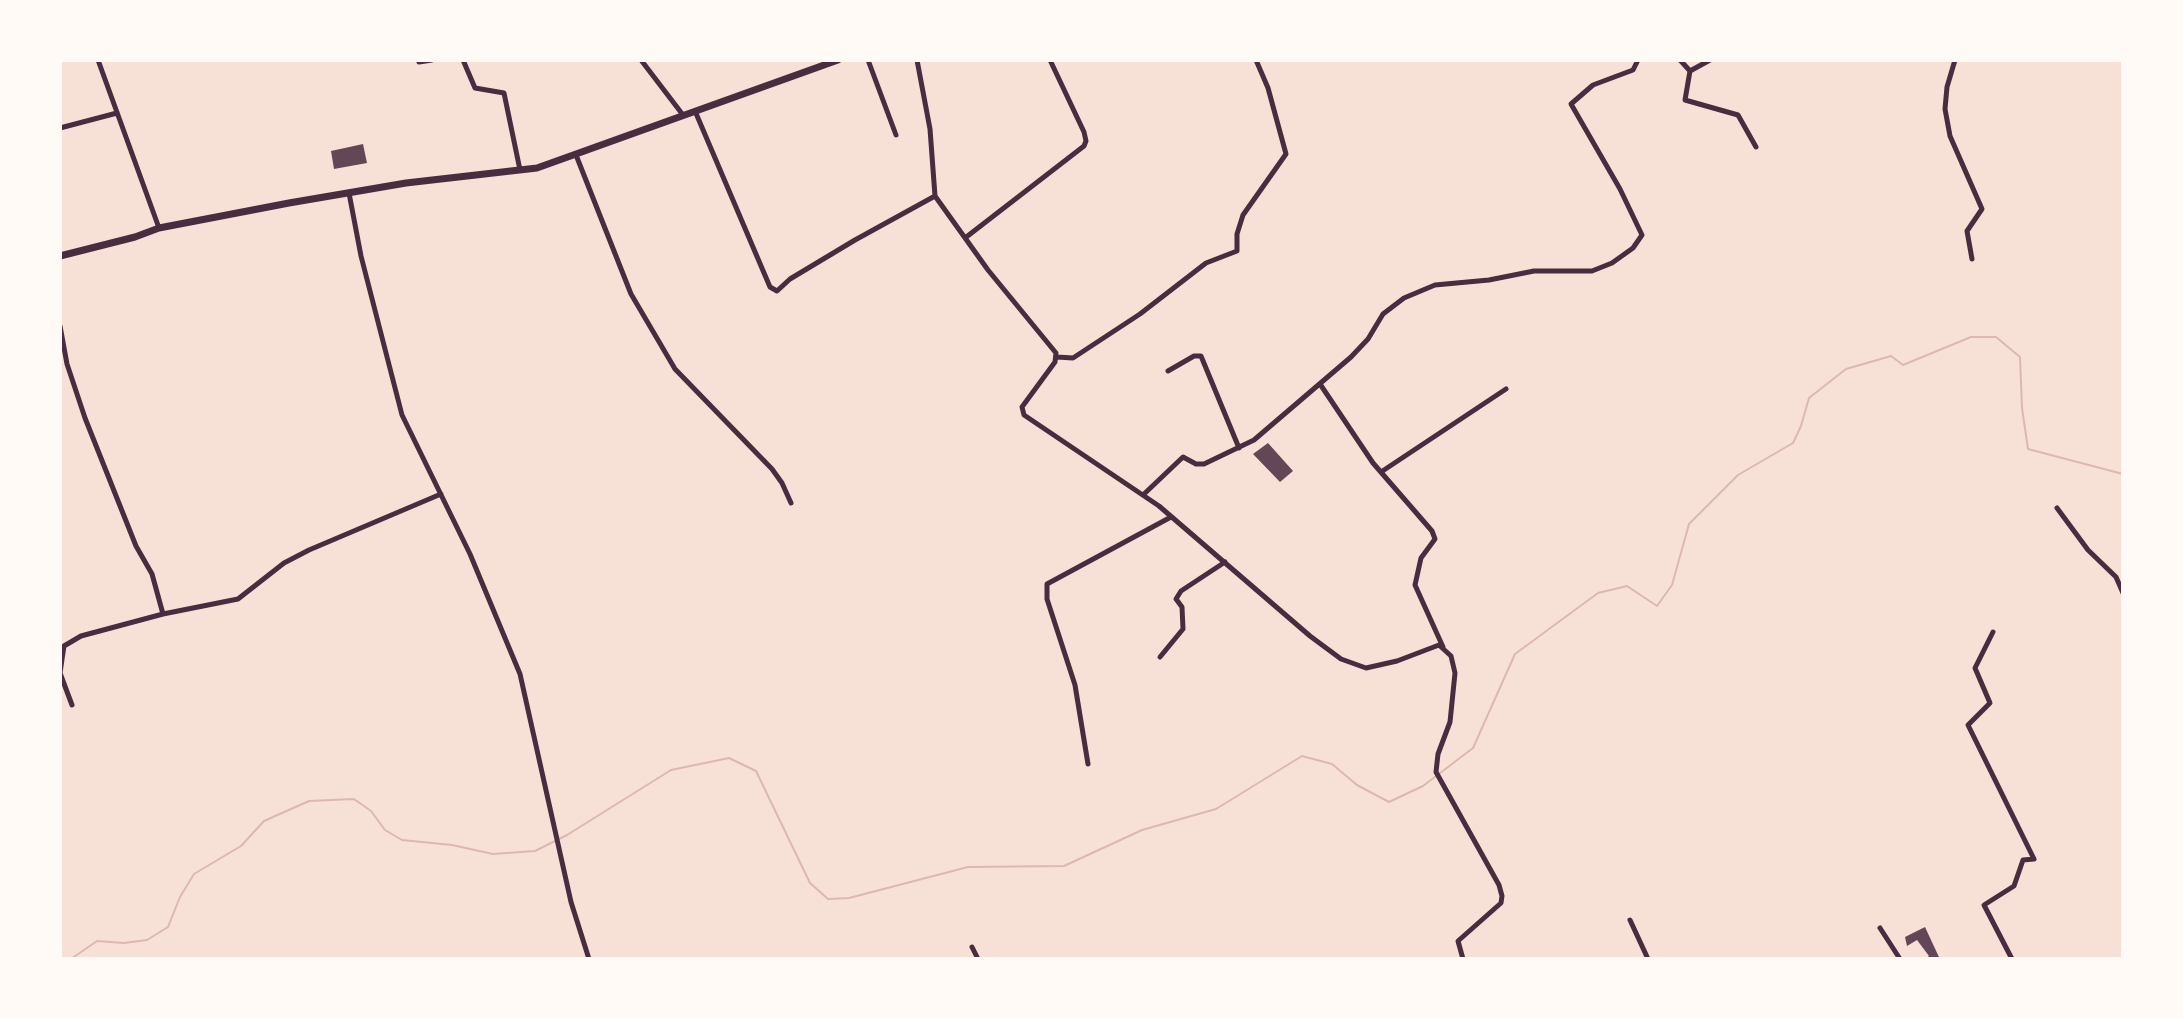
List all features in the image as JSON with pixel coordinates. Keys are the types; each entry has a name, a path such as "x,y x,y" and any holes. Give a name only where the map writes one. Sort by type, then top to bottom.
{"main road":[{"path":"60,256 159,228 406,183 521,171 576,155 838,60"}],"street":[{"path":"98,60 159,228"},
{"path":"419,60 432,60"},
{"path":"463,60 475,88 504,93 521,171"},
{"path":"641,60 683,115"},
{"path":"868,60 896,135"},
{"path":"917,60 930,129 935,196 1057,357"},
{"path":"965,238 1084,146 1084,132 1050,60"},
{"path":"1057,357 1073,358 1140,314 1206,263 1237,251 1237,234 1243,215 1286,154 1256,60"},
{"path":"1143,495 1183,457 1196,464 1204,464 1254,440 1360,348 1383,314 1404,298 1435,285 1489,280 1534,271 1592,271 1612,263 1633,248 1642,235 1620,189 1571,104 1593,85 1633,70 1638,60"},
{"path":"1680,60 1690,71"},
{"path":"1690,71 1710,60"},
{"path":"1955,60 1947,87 1945,109 1950,136 1982,209 1967,231 1972,259"},
{"path":"1690,71 1685,100 1738,115 1756,147"},
{"path":"695,111 770,287 777,291 790,279 935,196"},
{"path":"60,128 117,113"},
{"path":"576,155 631,294 675,369 772,469 791,503"},
{"path":"349,193 361,256 402,415 470,554 520,674 571,902 589,959"},
{"path":"60,326 67,364 85,418 136,546 152,574 163,614"},
{"path":"1168,371 1194,356 1201,356 1239,448"},
{"path":"1057,357 1022,407 1024,415 1143,495 1310,636 1341,659 1366,668 1397,661 1439,645 1451,656 1455,673 1450,722 1438,754 1436,772 1501,890 1501,903 1458,941 1463,959"},
{"path":"1320,384 1381,472 1432,531 1435,539 1421,558 1415,585 1443,648"},
{"path":"1381,472 1506,389"},
{"path":"72,705 60,673 64,646 81,636 163,614 238,599 284,563 309,550 441,494"},
{"path":"2057,508 2088,550 2116,577 2123,593"},
{"path":"1088,764 1075,685 1047,599 1047,584 1171,517"},
{"path":"1160,657 1183,629 1182,607 1176,599 1181,591 1225,562"},
{"path":"1993,632 1975,668 1990,703 1968,725 2034,859 2023,860 2014,886 1984,905 2012,959"},
{"path":"1630,920 1648,959"},
{"path":"1880,928 1900,959"},
{"path":"972,947 978,959"}],"building":[{"path":"363,144 367,163 334,169 331,151"},
{"path":"1268,443 1293,471 1280,482 1253,454"},
{"path":"1925,927 1940,959 1925,959 1929,956 1917,940 1907,946 1905,937"}],"waterway":[{"path":"71,959 97,941 124,943 147,940 168,927 180,897 194,874 241,846 264,821 309,801 354,799 371,811 385,830 402,840 452,845 493,854 535,851 567,835 671,770 729,758 756,771 810,883 828,899 849,898 968,867 1064,866 1142,830 1216,809 1302,756 1332,764 1357,785 1389,802 1423,786 1473,748 1515,654 1598,593 1627,586 1657,606 1672,585 1689,524 1738,475 1793,443 1809,398 1846,369 1891,356 1903,365 1971,337 1996,337 2020,357 2022,408 2028,449 2123,474"}]}
